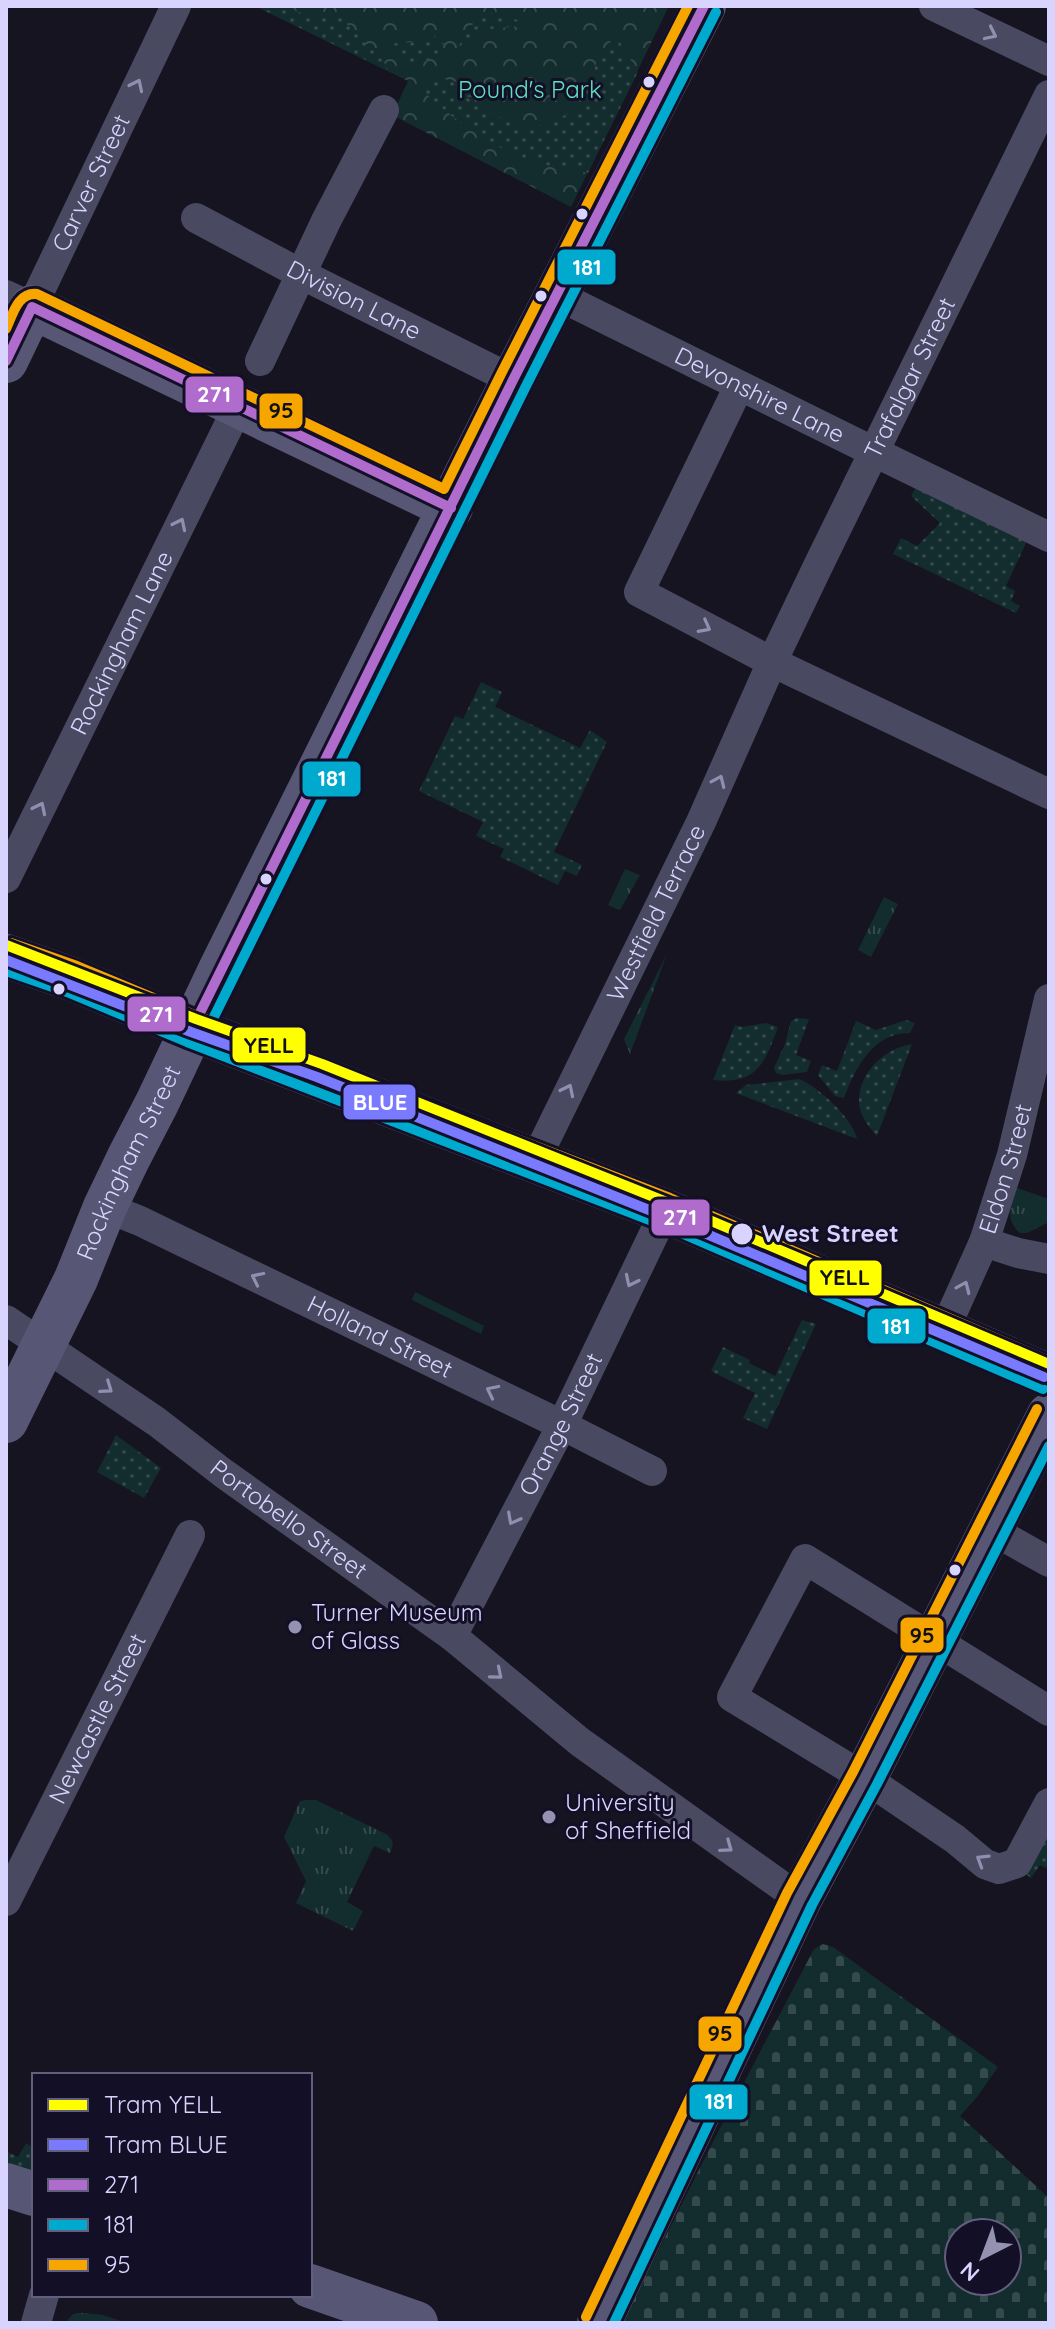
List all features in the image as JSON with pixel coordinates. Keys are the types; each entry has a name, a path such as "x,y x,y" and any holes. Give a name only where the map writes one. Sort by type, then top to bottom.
{"street":[{"name":"Carver Street","path":"6,361 19,301 176,6"},
{"name":"Rockingham Street","path":"6,1421 192,1029 513,380 704,6"},
{"path":"934,6 1049,61"},
{"name":"Trafalgar Street","path":"772,662 1049,95"},
{"path":"260,361 384,110"},
{"name":"Division Lane","path":"196,218 513,380"},
{"name":"Devonshire Lane","path":"557,295 1049,537"},
{"path":"19,301 451,508"},
{"path":"739,386 639,592 772,662 1049,794"},
{"name":"Rockingham Lane","path":"6,878 238,407"},
{"name":"Westfield Terrace","path":"535,1161 701,822 772,662"},
{"path":"6,956 665,1211 1049,1376"},
{"name":"Eldon Street","path":"944,1331 984,1242 1012,1155 1049,999"},
{"name":"Holland Street","path":"105,1207 140,1221 652,1471"},
{"name":"Orange Street","path":"452,1636 562,1425 665,1211"},
{"path":"984,1242 1049,1259"},
{"name":"Portobello Street","path":"6,1320 157,1422 223,1473 452,1636 580,1742 800,1899"},
{"path":"599,2323 800,1899 865,1778 1049,1415"},
{"path":"992,1530 1049,1562"},
{"name":"Newcastle Street","path":"6,1901 190,1535"},
{"path":"1049,1711 805,1559 732,1697 865,1778 955,1839 985,1864 999,1869 1017,1863 1049,1803"},
{"path":"6,2185 32,2193"},
{"path":"312,2287 370,2315 416,2323"},
{"path":"36,2323 43,2297"}],"green space":[{"name":"Pound's Park","path":"255,6 669,6 571,207 392,115 408,81"},
{"path":"255,6 287,6 306,14 340,17 384,62 388,71"},
{"path":"489,13 530,25 490,29 458,48 469,27"},
{"path":"431,28 436,38 444,43 437,54 417,67 402,63 386,43 411,42"},
{"path":"616,36 638,72 588,173 545,165 490,142 460,123 420,88 435,77 457,82 470,100 520,127 547,125 572,111 590,83 599,54"},
{"path":"917,485 1028,539 1006,586 1015,591 1011,601 1020,606 1016,613 893,554 901,538 917,546 940,523 911,496"},
{"path":"481,682 502,692 495,707 580,748 590,730 607,742 554,852 582,865 577,876 565,871 558,885 500,857 504,849 476,836 483,822 419,791 455,716 463,719"},
{"path":"625,869 640,875 620,910 608,905"},
{"path":"884,897 898,904 871,957 858,950"},
{"path":"667,954 630,1054 624,1039"},
{"path":"809,1019 796,1055 811,1061 807,1072 782,1075 776,1073 774,1068 791,1021"},
{"path":"906,1020 915,1023 910,1033 897,1034 876,1045 860,1064 844,1098 835,1096 818,1075 822,1065 837,1071 856,1021 876,1030"},
{"path":"766,1023 778,1027 769,1051 757,1069 740,1079 713,1080 735,1025 742,1027"},
{"path":"912,1044 877,1136 859,1107 863,1081 883,1056"},
{"path":"799,1079 834,1104 849,1122 857,1139 736,1093 746,1085"},
{"path":"1017,1188 1049,1199 1049,1222 1027,1233 1020,1233 1015,1228 1010,1212"},
{"path":"415,1292 484,1326 481,1334 412,1300"},
{"path":"802,1320 816,1324 767,1429 743,1418 755,1393 711,1371 723,1347 775,1376"},
{"path":"116,1435 161,1468 144,1498 97,1472"},
{"path":"316,1800 386,1834 392,1840 390,1853 374,1846 347,1902 363,1911 353,1931 296,1903 306,1881 284,1837 300,1801"},
{"path":"1049,1835 1049,1864 1046,1868 1040,1865 1031,1878 1023,1872 1043,1836"},
{"path":"823,1944 833,1947 998,2067 960,2116 1049,2198 1049,2323 622,2323 814,1949"},
{"path":"26,2143 32,2147 30,2173 6,2164 6,2151 18,2157"},
{"path":"73,2314 103,2315 127,2323 65,2323"}],"tram line":[{"name":"YELL","path":"6,945 322,1064 669,1203 1049,1364"},
{"name":"BLUE","path":"6,960 317,1077 664,1216 1044,1377"}],"transit line":[{"name":"95","path":"6,329 21,300 30,294 37,294 444,489 688,6"},
{"name":"271","path":"192,1029 513,380 704,6"},
{"name":"181","path":"205,1035 526,386 716,12"},
{"name":"271","path":"6,361 32,307 451,508"},
{"name":"95","path":"11,943 670,1198 1049,1361"},
{"name":"271","path":"6,956 665,1211 1049,1376"},
{"name":"181","path":"6,971 67,992 187,1042 660,1224 1043,1389"},
{"name":"95","path":"586,2317 787,1893 853,1772 1037,1409"},
{"name":"181","path":"614,2323 812,1905 1049,1446"}],"place":[{"name":"West Street","path":"742,1234"},
{"name":"Turner Museum of Glass","path":"295,1627"},
{"name":"University of Sheffield","path":"549,1817"}]}
